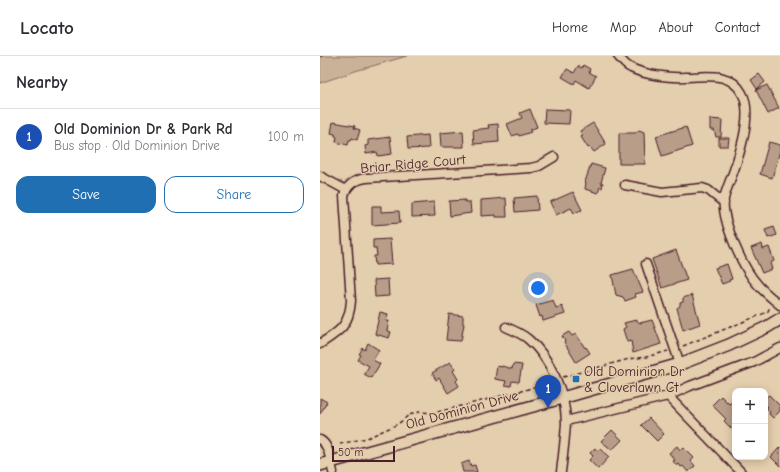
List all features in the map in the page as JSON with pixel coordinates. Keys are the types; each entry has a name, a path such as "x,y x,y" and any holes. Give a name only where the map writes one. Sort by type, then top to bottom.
{"main road":[{"name":"Old Dominion Drive","path":"328,466 680,364 729,345 767,327 780,319"}],"street":[{"path":"618,56 628,66 640,71 679,77 722,77 737,86 743,94 746,102 747,115 740,151 726,190 724,213 742,260 751,277 758,286 777,303"},
{"name":"Briar Ridge Court","path":"320,344 338,333 348,319 350,311 351,301 344,196 350,184 356,180 366,178 531,168 548,162 554,157"},
{"path":"320,176 346,190"},
{"path":"625,185 662,192 702,188 708,190 724,203"},
{"path":"646,264 680,364"},
{"path":"506,327 526,338 538,349 550,365 562,398 566,421 561,472"},
{"path":"566,421 668,396 690,386 754,362 780,348"},
{"path":"668,396 741,472"},
{"path":"321,442 327,448 328,466"}],"path":[{"path":"679,347 765,313 777,303"},
{"path":"563,377 629,359 646,357 670,351"},
{"path":"340,444 366,438 398,424 409,415 419,412 434,413 525,390 540,385 547,380"}],"shaded area":[{"path":"320,56 407,56 320,83"}],"building":[{"path":"583,65 590,69 589,72 596,76 589,88 576,80 574,84 562,77 567,69 574,73 578,66 582,68"},
{"path":"759,74 765,82 757,89 751,80"},
{"path":"767,85 779,108 768,114 756,90"},
{"path":"530,109 537,127 530,130 531,132 519,136 518,134 512,136 507,124 522,118 520,113"},
{"path":"545,109 570,110 569,124 544,123"},
{"path":"710,119 722,120 721,137 716,137 714,130 710,130"},
{"path":"333,122 355,126 354,128 360,130 357,140 352,138 349,140 348,145 336,142 337,137 335,134 331,133"},
{"path":"593,123 606,144 594,152 590,147 588,148 581,137 583,136 580,131"},
{"path":"498,124 499,142 474,144 473,130 489,128 488,125"},
{"path":"686,127 692,146 662,156 656,136"},
{"path":"639,130 644,132 645,164 619,164 619,133 635,133"},
{"path":"463,131 464,147 441,147 440,133"},
{"path":"428,135 429,148 408,149 407,137"},
{"path":"390,137 392,154 378,156 377,152 366,154 365,146 368,145 368,140"},
{"path":"719,138 729,138 728,146 719,146"},
{"path":"769,142 780,145 780,151 772,178 760,174"},
{"path":"591,164 605,168 601,183 603,183 602,188 600,187 598,193 585,189 585,182"},
{"path":"573,192 582,210 574,213 571,208 556,215 550,202"},
{"path":"537,196 538,210 515,212 514,198"},
{"path":"506,198 507,217 496,217 496,215 481,216 481,200"},
{"path":"465,200 465,202 470,202 471,213 450,216 449,201"},
{"path":"434,202 435,216 412,217 412,204"},
{"path":"372,206 381,206 381,212 399,211 400,223 372,225"},
{"path":"774,227 777,235 768,238 765,230"},
{"path":"390,239 392,264 375,265 374,256 377,256 376,248 373,248 373,240"},
{"path":"762,244 763,249 769,247 774,261 770,263 772,269 762,273 751,248"},
{"path":"676,250 687,280 662,288 652,259"},
{"path":"727,264 732,279 722,284 715,268"},
{"path":"633,269 643,292 635,294 636,297 625,301 623,297 616,295 612,275"},
{"path":"388,279 389,296 375,297 374,280"},
{"path":"692,295 700,324 683,330 677,308 680,306 680,303 683,302 683,298"},
{"path":"553,300 556,308 562,306 565,314 543,321 536,305"},
{"path":"380,312 388,314 386,321 389,321 387,331 391,332 389,338 375,334"},
{"path":"449,314 463,316 464,324 461,341 446,340"},
{"path":"636,320 640,323 652,320 661,344 633,353 631,341 627,342 623,329 626,327 624,323"},
{"path":"569,332 572,336 576,334 590,353 576,362 562,336"},
{"path":"368,343 379,350 373,360 380,364 371,378 364,374 369,366 358,360 361,355 359,354 363,348 365,350"},
{"path":"450,362 455,369 453,371 458,379 456,381 459,386 448,393 439,378 436,380 432,373"},
{"path":"513,364 522,365 519,382 512,381 511,386 505,385 506,381 495,379 497,366 512,369"},
{"path":"769,395 780,406 780,411 773,418 769,414 770,412 768,410"},
{"path":"721,396 729,404 732,402 732,429 724,421 726,419 712,405"},
{"path":"320,398 327,402 320,414"},
{"path":"649,418 664,434 657,441 641,425"},
{"path":"612,430 622,440 612,450 601,441"},
{"path":"677,446 680,450 683,447 694,458 691,461 695,466 688,472 683,466 681,467 679,464 677,466 673,461 675,460 669,453"},
{"path":"780,447 780,466 771,457"},
{"path":"595,448 597,451 600,449 609,457 598,469 589,460 593,456 590,453"},
{"path":"469,461 471,466 475,465 477,472 463,472 461,464"}],"place":[{"name":"Old Dominion Dr & Cloverlawn Ct","path":"576,379"},
{"name":"Old Dominion Dr & Park Rd","path":"548,408"}]}
